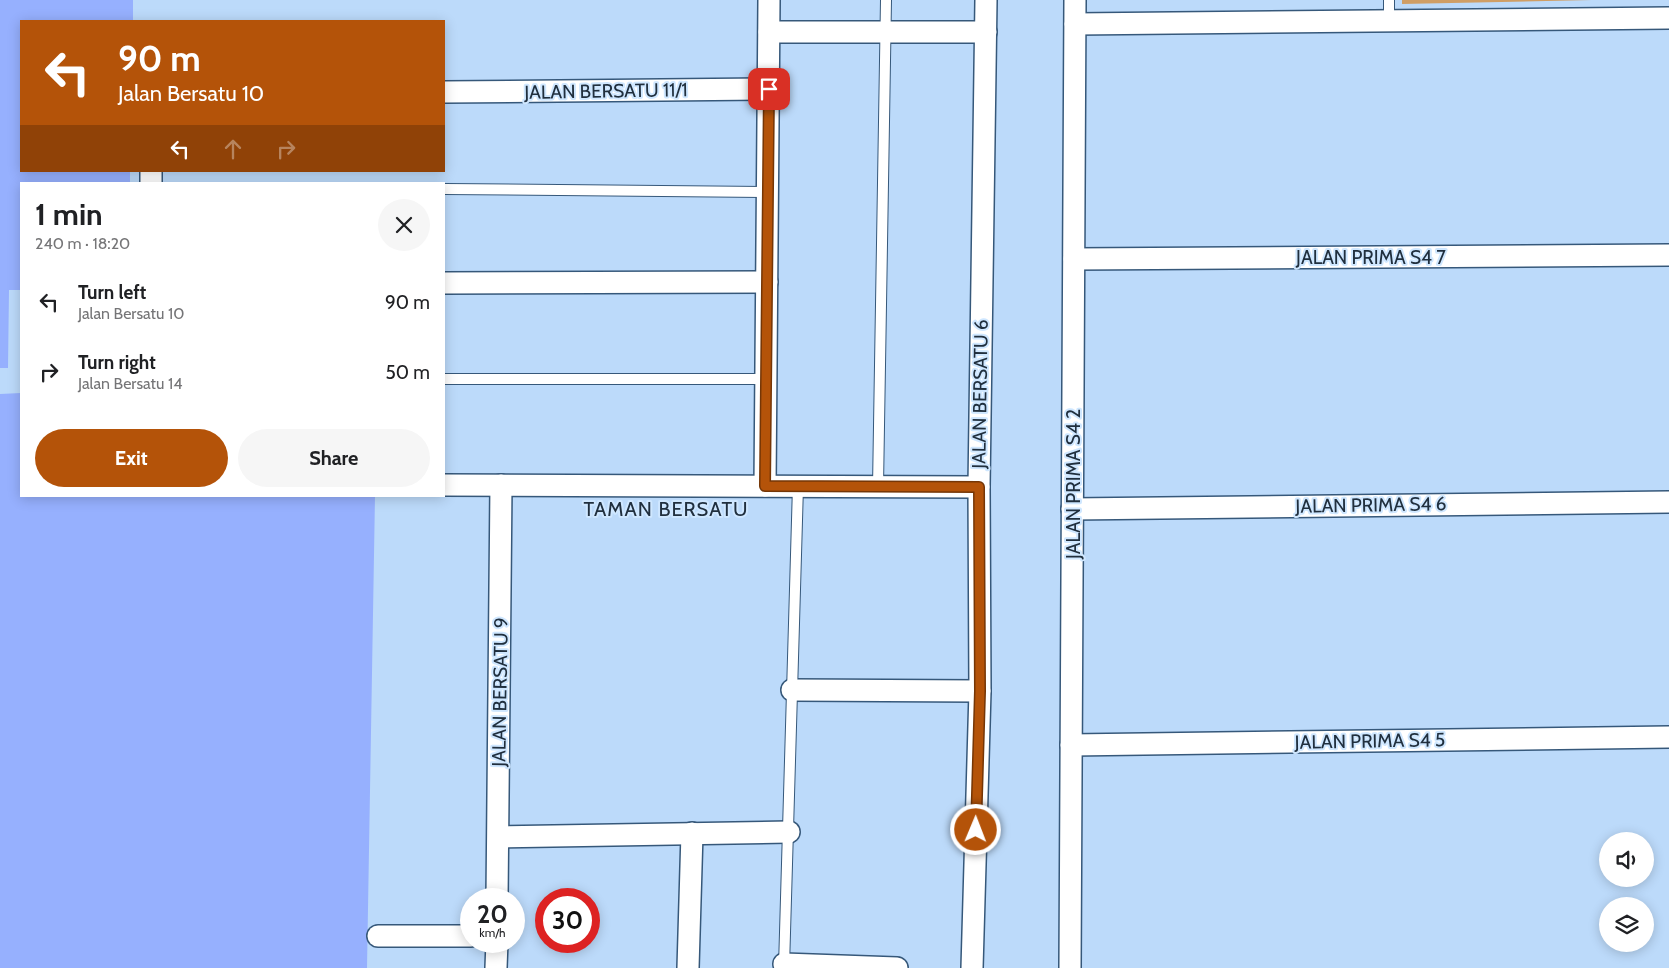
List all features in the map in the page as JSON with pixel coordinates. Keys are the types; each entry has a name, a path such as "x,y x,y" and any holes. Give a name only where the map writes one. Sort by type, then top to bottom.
{"street":[{"path":"765,486 769,0"},
{"name":"JALAN BERSATU 6","path":"972,968 980,691 979,487 986,0"},
{"name":"JALAN PRIMA S4 2","path":"1070,968 1075,0"},
{"path":"1075,24 1389,10 1669,18"},
{"path":"769,32 986,32"},
{"name":"JALAN BERSATU 11/1","path":"445,92 769,89"},
{"name":"JALAN PRIMA S4 7","path":"1074,258 1669,255"},
{"path":"445,283 767,282"},
{"path":"445,485 979,487"},
{"name":"JALAN BERSATU 9","path":"497,888 501,485"},
{"name":"JALAN PRIMA S4 6","path":"1072,509 1669,502"},
{"path":"792,690 980,691"},
{"name":"JALAN PRIMA S4 5","path":"1071,745 1669,737"},
{"path":"499,837 789,832"},
{"path":"688,968 692,833"},
{"path":"378,936 460,936"},
{"path":"496,968 497,953"},
{"path":"784,966 897,968"}],"lane":[{"path":"878,487 886,0"},
{"path":"445,189 768,192"},
{"path":"445,378 766,379"},
{"path":"784,966 798,486"}],"shaded area":[{"path":"1402,0 1592,0 1402,4"}],"building":[{"path":"0,0 133,0 133,20 20,20 20,172 130,172 130,182 20,182 20,290 9,290 8,368 0,368"},
{"path":"20,393 20,497 375,497 367,968 0,968 0,394"}],"district":[{"name":"TAMAN BERSATU","path":"666,509"}],"route":[{"path":"769,89 765,486 979,487 980,691 976,830"}]}
